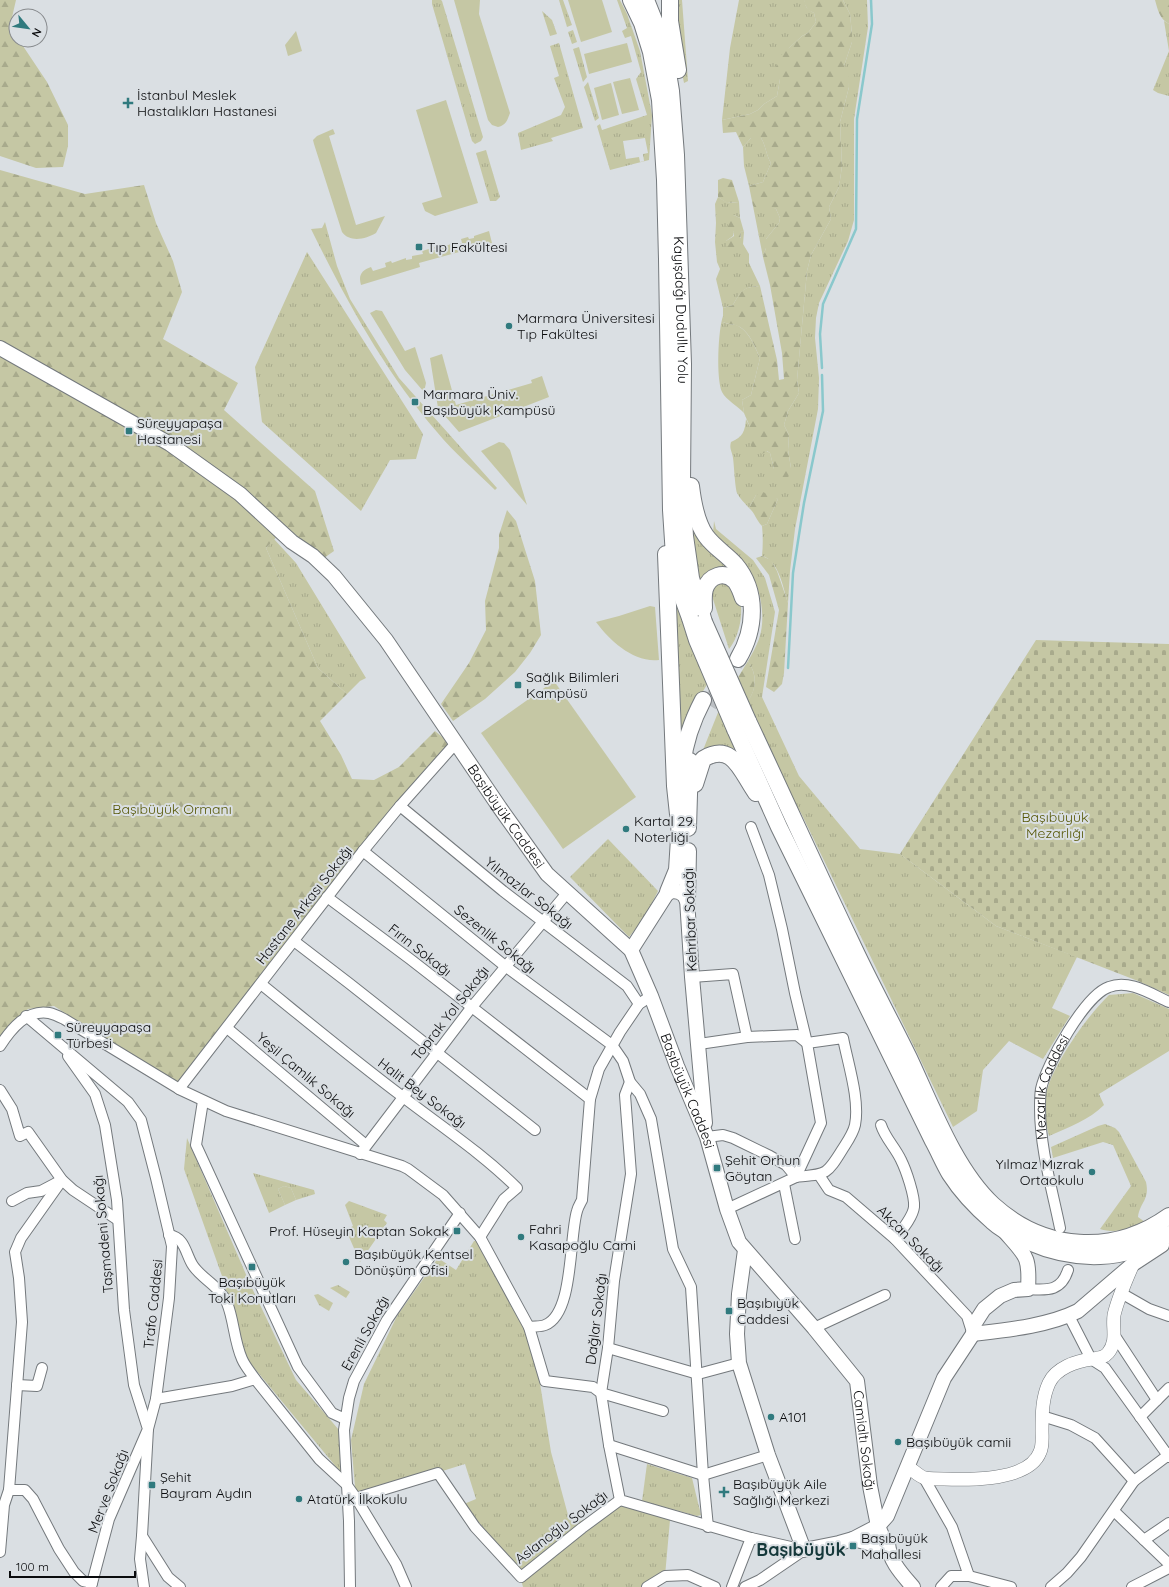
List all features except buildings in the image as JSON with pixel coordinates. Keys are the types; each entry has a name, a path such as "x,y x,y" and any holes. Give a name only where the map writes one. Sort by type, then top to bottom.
{"main road":[{"name":"Kayışdağı Dudullu Yolu","path":"631,0 642,23 651,52 660,100 665,196 669,447 674,556 683,599 697,620"},
{"name":"Kayışdağı Dudullu Yolu","path":"646,0 658,30 666,61 671,91 676,155 682,407 682,483 685,536 697,620"},
{"path":"660,0 670,21"},
{"path":"670,0 670,21 678,69 676,155"},
{"name":"Başıbüyük Caddesi","path":"0,348 170,444 240,494 292,542 313,556 334,576 386,640 532,855 547,874 631,950 651,996 677,1066 706,1137 727,1209 739,1242 745,1250"},
{"path":"682,407 695,511 706,536 720,551 729,557 744,576 749,589 752,611 751,630 745,647 735,657 742,633 744,604 739,587 734,580 726,576 711,578 704,590 697,620 742,725 779,827 950,1174 974,1204 1002,1229 1023,1252 1028,1261 1021,1289 1000,1296 984,1309 976,1323 973,1334 944,1378 908,1467 883,1521 888,1552 898,1569 913,1587"},
{"path":"669,447 666,517 674,771 684,832"},
{"path":"684,832 683,764 685,743 694,718 706,702"},
{"path":"742,725 787,803 851,944 969,1178 992,1204 1024,1227 1042,1235 1080,1244 1122,1239 1139,1234 1154,1227 1169,1216"},
{"path":"631,950 668,892 677,870 693,791 703,759 712,754 721,753 729,755 737,763 779,827"},
{"name":"Kehribar Sokağı","path":"684,832 692,977 706,1137"},
{"path":"668,892 678,891 687,899"},
{"path":"1002,1229 1020,1239 1057,1253 1075,1256 1112,1255 1144,1247 1169,1234"},
{"path":"973,1334 1018,1328 1069,1316 1078,1311 1133,1264 1169,1240"},
{"path":"745,1250 739,1294 737,1334 739,1363 768,1455 804,1550 853,1539 883,1521"},
{"name":"Camialtı Sokağı","path":"745,1250 814,1328 857,1381 870,1486 883,1521"},
{"path":"870,1486 883,1494 893,1492 908,1467"},
{"path":"853,1539 876,1545 888,1552"}],"street":[{"name":"Hastane Arkası Sokağı","path":"180,1089 327,897 453,739"},
{"name":"Yılmazlar Sokağı","path":"400,806 542,922 627,986 639,1004"},
{"path":"751,828 769,875 807,1043 821,1123 796,1177"},
{"name":"Sezenlik Sokağı","path":"363,852 505,966 612,1045 623,1061 630,1082"},
{"name":"Toprak Yol Sokağı","path":"360,1154 471,1008 567,893"},
{"name":"Fırın Sokağı","path":"327,897 410,959 471,1008 590,1099"},
{"path":"294,941 535,1130"},
{"path":"692,977 733,974 747,1036"},
{"name":"Halit Bey Sokağı","path":"261,984 404,1098 472,1148 499,1170 517,1188 504,1199 480,1237"},
{"name":"Mezarlık Caddesi","path":"1060,1228 1043,1143 1040,1107 1042,1089 1047,1073 1068,1033 1090,1001 1108,987 1129,985 1169,1002"},
{"path":"529,1327 545,1325 554,1319 564,1298 570,1270 577,1211 582,1200 590,1099 599,1069 612,1045 639,1004 651,996"},
{"path":"0,1046 14,1027 26,1016 34,1013 49,1013 64,1018 180,1089 226,1111 408,1169 443,1195 480,1237 529,1327 545,1381 593,1387 601,1393 663,1411"},
{"name":"Trafo Caddesi","path":"26,1016 128,1102 140,1120 156,1178 169,1235 172,1254 169,1298 156,1399 148,1429 140,1559 144,1587"},
{"name":"Yeşil Çamlık Sokağı","path":"227,1028 366,1145"},
{"path":"699,1044 747,1036 797,1035 807,1043 843,1038 857,1112 850,1139 830,1170 819,1175 796,1177 784,1184 727,1209"},
{"name":"Taşmadeni Sokağı","path":"62,1047 70,1061 83,1075 95,1094 105,1125 117,1200 124,1310 134,1385 148,1429"},
{"path":"630,1082 640,1094 651,1119 673,1249 691,1287 698,1374 703,1475 708,1527"},
{"name":"Dağlar Sokağı","path":"620,1500 609,1445 601,1393 608,1348 614,1281 631,1174 626,1095 630,1082"},
{"path":"0,1090 12,1109 20,1136 28,1132 62,1180 73,1190 118,1220"},
{"path":"203,1101 196,1145 298,1367 332,1413 345,1419"},
{"path":"881,1125 883,1134 901,1159 910,1183 914,1208 908,1222 895,1238"},
{"path":"706,1137 723,1135 733,1138 786,1165 796,1177"},
{"name":"Akçan Sokağı","path":"819,1175 829,1190 846,1197 895,1238 967,1316 973,1334"},
{"path":"12,1201 27,1192 41,1191 62,1180"},
{"path":"0,1552 4,1505 9,1490 22,1322 19,1278 15,1252 21,1238 62,1180"},
{"path":"784,1184 795,1239"},
{"name":"Erenli Sokağı","path":"350,1587 345,1419 354,1381 397,1303 460,1213"},
{"path":"169,1235 178,1237 187,1249 192,1264 218,1289 226,1302 241,1358 255,1379 319,1459 346,1484 396,1564 406,1587"},
{"path":"924,1478 956,1480 985,1478 1008,1474 1026,1468 1035,1461 1041,1451 1042,1416 1049,1383 1057,1373 1069,1365 1101,1358 1108,1354 1115,1336 1114,1315 1133,1264"},
{"path":"1021,1289 1048,1290 1057,1287 1066,1277 1068,1270"},
{"path":"1121,1293 1149,1309 1169,1316"},
{"path":"814,1328 885,1295"},
{"path":"1051,1587 1067,1573 1081,1557 1134,1480 1168,1455 1105,1368 1092,1359 1069,1316"},
{"path":"1115,1336 1157,1400"},
{"path":"608,1348 698,1374 739,1363"},
{"path":"17,1384 37,1386 42,1368"},
{"path":"156,1399 232,1386 255,1379"},
{"path":"1140,1417 1169,1388"},
{"path":"1042,1416 1071,1425 1095,1438 1134,1480"},
{"name":"Merve Sokağı","path":"92,1585 109,1520 148,1429"},
{"path":"609,1445 703,1475 768,1455"},
{"path":"908,1467 924,1478 952,1527 969,1576"},
{"name":"Aslanoğlu Sokağı","path":"356,1498 438,1473 475,1527 521,1577 582,1528 620,1500"},
{"path":"0,1500 9,1490 25,1490 33,1499 59,1549 74,1572 83,1581 92,1585"},
{"path":"620,1500 708,1527 804,1550"},
{"path":"1114,1511 1169,1564"},
{"path":"1144,1540 1169,1523"},
{"path":"142,1536 168,1577 180,1587"},
{"path":"732,1587 750,1538"},
{"path":"745,1587 762,1584 804,1550"},
{"path":"1132,1587 1169,1568"},
{"path":"648,1586 665,1576 688,1576 715,1587"},
{"path":"941,1587 951,1576 969,1576 1012,1587"}],"green space":[{"path":"0,0 16,0 14,8 8,8 8,48 24,48 47,82 68,125 68,146 63,167 36,168 0,156"},
{"path":"432,0 442,1 483,137 481,141 475,144 472,141"},
{"path":"454,0 480,0 479,14 510,113 506,122 501,126 498,127 492,125 488,120"},
{"path":"559,0 563,0 572,25 567,27"},
{"path":"568,0 602,0 612,32 581,42"},
{"path":"617,0 620,0 627,14 640,51 652,115 649,160 610,170 597,126 600,124 602,130 647,115 636,79 641,72 631,36 625,38 622,31 627,28","holes":["645,138 648,153 643,154 644,161 640,162 639,157 626,159 623,141"]},
{"path":"675,0 682,0 688,81 684,83 682,73"},
{"path":"739,0 805,0 806,6 814,13 816,22 808,33 802,36 789,48 780,79 777,96 750,114 722,120 730,48"},
{"path":"805,0 843,0 850,14 852,42 844,66 848,70 849,87 840,122 842,166 839,187 829,207 831,219 811,255 807,271 797,380 799,393 788,411 784,425 789,435 788,450 791,468 788,478 778,477 774,469 770,453 767,451 762,454 753,449 750,442 750,427 744,413 742,400 751,395 760,358 754,344 744,330 735,325 723,322 723,308 733,305 740,293 749,287 760,286 777,360 779,380 784,379 782,353 770,285 763,257 766,248 766,239 779,223 780,218 776,209 771,207 757,210 753,206 749,186 763,182 771,163 761,138 751,138 743,147 736,132 723,133 722,120 750,114 777,96 780,79 775,70 779,57 802,36 808,33 816,22 814,13 808,10 804,3"},
{"path":"843,0 867,0 868,27 854,119 854,220 848,241 819,303 816,318 815,338 819,378 818,409 795,529 788,603 780,575 773,563 762,556 762,526 767,524 778,499 756,495 749,508 738,495 736,490 730,444 743,433 746,419 750,427 750,442 770,453 774,469 791,468 788,450 789,435 784,425 788,411 799,393 797,380 807,271 811,255 831,219 829,207 839,187 842,166 840,122 849,87 844,66 852,42 850,14"},
{"path":"1155,0 1169,0 1169,24 1161,16"},
{"path":"542,11 552,20 557,34 550,36"},
{"path":"1164,21 1169,24 1169,51"},
{"path":"573,30 577,42 572,44 568,32"},
{"path":"296,31 302,51 288,56 285,45"},
{"path":"559,43 583,128 551,138 553,141 521,150 518,133 561,115 565,107 554,78 559,76 550,46"},
{"path":"627,43 632,62 589,74 584,54"},
{"path":"579,47 587,77 583,82 573,49"},
{"path":"1169,51 1169,96 1153,90"},
{"path":"630,78 639,110 622,114 613,82"},
{"path":"588,82 599,118 595,121 584,87"},
{"path":"611,83 619,115 602,120 594,88"},
{"path":"446,100 478,203 435,216 425,211 422,203 442,197 416,110"},
{"path":"333,129 335,134 329,136 356,225 385,216 376,233 368,237 354,239 349,238 342,232 313,140 317,136"},
{"path":"751,138 761,138 771,163 763,182 749,186 744,166 743,147"},
{"path":"486,150 500,197 496,201 490,201 476,153"},
{"name":"Başıbüyük Ormanı","path":"0,170 85,194 144,185 156,223 173,261 182,292 163,339 238,383 224,410 315,491 334,551 324,558 286,527 266,548 318,668 347,694 320,721 341,755 352,779 374,780 399,767 435,731 451,744 178,1086 54,1006 28,1009 0,1037"},
{"path":"723,178 732,180 739,202 727,203 718,197 718,180"},
{"path":"718,197 728,203 739,202 740,218 734,215 731,229 734,232 733,236 726,241 741,238 741,231 744,232 743,244 749,254 749,263 760,286 746,289 738,296 733,305 723,308 716,279 720,269 717,262 715,242 715,204"},
{"path":"753,206 757,209 771,206 776,209 780,218 779,223 766,239 766,248 763,257"},
{"path":"734,215 740,218 744,232 741,231 740,246 734,249 726,246 726,241 734,236 734,232 727,228 729,219"},
{"path":"325,222 337,266 350,299 399,378 497,488 495,490 458,455 418,409 400,385 368,335 338,282 311,229 322,228"},
{"path":"489,231 492,243 419,263 420,267 361,285 360,276 363,271 368,268 371,267 373,271 386,267 385,263 391,261 392,263 406,258 406,260 412,259 412,256 423,254 422,251 429,249 430,251 435,250 434,247 442,245 443,247 456,242 457,244 462,243 461,239 468,237 469,239 474,238 474,236"},
{"path":"307,252 423,434 416,459 390,460 361,511 262,422 255,367"},
{"path":"376,310 382,311 405,351 415,347 426,383 424,392 405,370 370,313"},
{"path":"723,316 723,322 741,327 745,331 754,344 760,358 751,395 742,400 744,413 724,395 720,386 718,354"},
{"path":"442,354 456,405 532,383 531,380 542,376 549,397 459,432 438,408 430,358"},
{"path":"499,442 504,443 510,450 527,505 481,451"},
{"path":"763,492 778,499 767,524 762,526 749,508 756,495"},
{"path":"507,510 516,521 535,581 541,635 530,653 515,672 485,699 453,721 441,704 469,663 486,630 485,601 499,548 499,535"},
{"path":"691,514 736,570 700,583 692,537"},
{"path":"714,521 716,529 753,560 765,578 775,612 762,697 799,776 860,849 900,854 996,926 1077,957 1052,1008 1070,1016 1043,1059 1009,1041 983,1070 977,1111 953,1127 797,807 748,701 753,691 755,681 753,671 748,661 759,639 762,628 762,606 756,583 745,563 729,546 713,533"},
{"path":"274,539 296,563 366,678 360,681 347,694 318,668 266,548"},
{"path":"762,556 771,560 777,571 788,603 784,673 782,684 774,692 766,687 779,610 769,575 756,558"},
{"path":"672,572 709,681 702,693 680,744"},
{"path":"727,581 737,591 741,607 739,630 733,644 729,649 712,596 715,585"},
{"path":"650,606 655,607 659,660 641,658 623,649 608,636 596,622 619,616"},
{"name":"Başıbüyük Mezarlığı","path":"1036,640 1169,644 1169,995 1138,981 996,926 900,854"},
{"path":"748,661 753,671 755,681 753,692 748,701 737,679"},
{"path":"554,681 636,797 563,849 481,733"},
{"path":"721,705 740,751 727,747 718,747 705,752 703,750"},
{"path":"608,839 658,891 645,917 629,937 570,877"},
{"path":"1133,993 1169,1009 1169,1051 1099,1094 1104,1105 1092,1115 1049,1136 1044,1104 1048,1087 1061,1058 1080,1029 1109,995"},
{"path":"1105,1124 1115,1128 1119,1132 1146,1182 1147,1188 1146,1197 1138,1217 1145,1222 1129,1229 1118,1231 1100,1229 1131,1186 1113,1145 1103,1142 1053,1158 1051,1147"},
{"path":"187,1138 251,1286 296,1380 339,1430 342,1474 245,1357 222,1276 184,1169"},
{"path":"253,1173 314,1190 315,1194 296,1200 291,1188 284,1186 278,1189 285,1205 269,1213"},
{"path":"284,1186 291,1188 296,1200 285,1205 278,1189"},
{"path":"349,1201 387,1215 384,1220 387,1223 360,1262 346,1230 353,1226 345,1205"},
{"path":"474,1241 481,1241 526,1333 538,1371 551,1452 568,1515 581,1521 615,1501 670,1520 665,1576 651,1587 523,1587 519,1572 464,1504 476,1499 465,1464 356,1498 351,1440 364,1384 397,1316 438,1258 456,1270"},
{"path":"338,1285 350,1292 346,1298 330,1288"},
{"path":"318,1294 333,1303 329,1311 319,1305 314,1295"},
{"path":"647,1464 692,1478 701,1515 697,1516 642,1501"}],"waterway":[{"path":"822,368 820,334 823,304 856,229 857,119 872,24 871,0"},
{"path":"788,668 793,573 804,503 823,411 822,375"}],"tunnel":[{"path":"709,705 738,659"}],"place":[{"name":"İstanbul Meslek Hastalıkları Hastanesi","path":"128,103"},
{"name":"Tıp Fakültesi","path":"419,247"},
{"name":"Marmara Üniversitesi Tıp Fakültesi","path":"509,326"},
{"name":"Marmara Üniv. Başıbüyük Kampüsü","path":"415,402"},
{"name":"Süreyyapaşa Hastanesi","path":"129,431"},
{"name":"Sağlık Bilimleri Kampüsü","path":"518,685"},
{"name":"Kartal 29. Noterliği","path":"626,829"},
{"name":"Süreyyapaşa Türbesi","path":"58,1035"},
{"name":"Şehit Orhun Göytan","path":"717,1168"},
{"name":"Yılmaz Mızrak Ortaokulu","path":"1092,1172"},
{"name":"Prof. Hüseyin Kaptan Sokak","path":"457,1231"},
{"name":"Fahri Kasapoğlu Cami","path":"521,1237"},
{"name":"Başıbüyük Kentsel Dönüşüm Ofisi","path":"346,1262"},
{"name":"Başıbüyük Toki Konutları","path":"252,1267"},
{"name":"Başıbıyük Caddesi","path":"729,1311"},
{"name":"A101","path":"771,1417"},
{"name":"Başıbüyük camii","path":"898,1442"},
{"name":"Şehit Bayram Aydın","path":"152,1485"},
{"name":"Başıbüyük Aile Sağlığı Merkezi","path":"724,1492"},
{"name":"Atatürk İlkokulu","path":"299,1499"},
{"name":"Başıbüyük Mahallesi","path":"853,1546"}],"district":[{"name":"Başıbüyük","path":"801,1549"}]}
